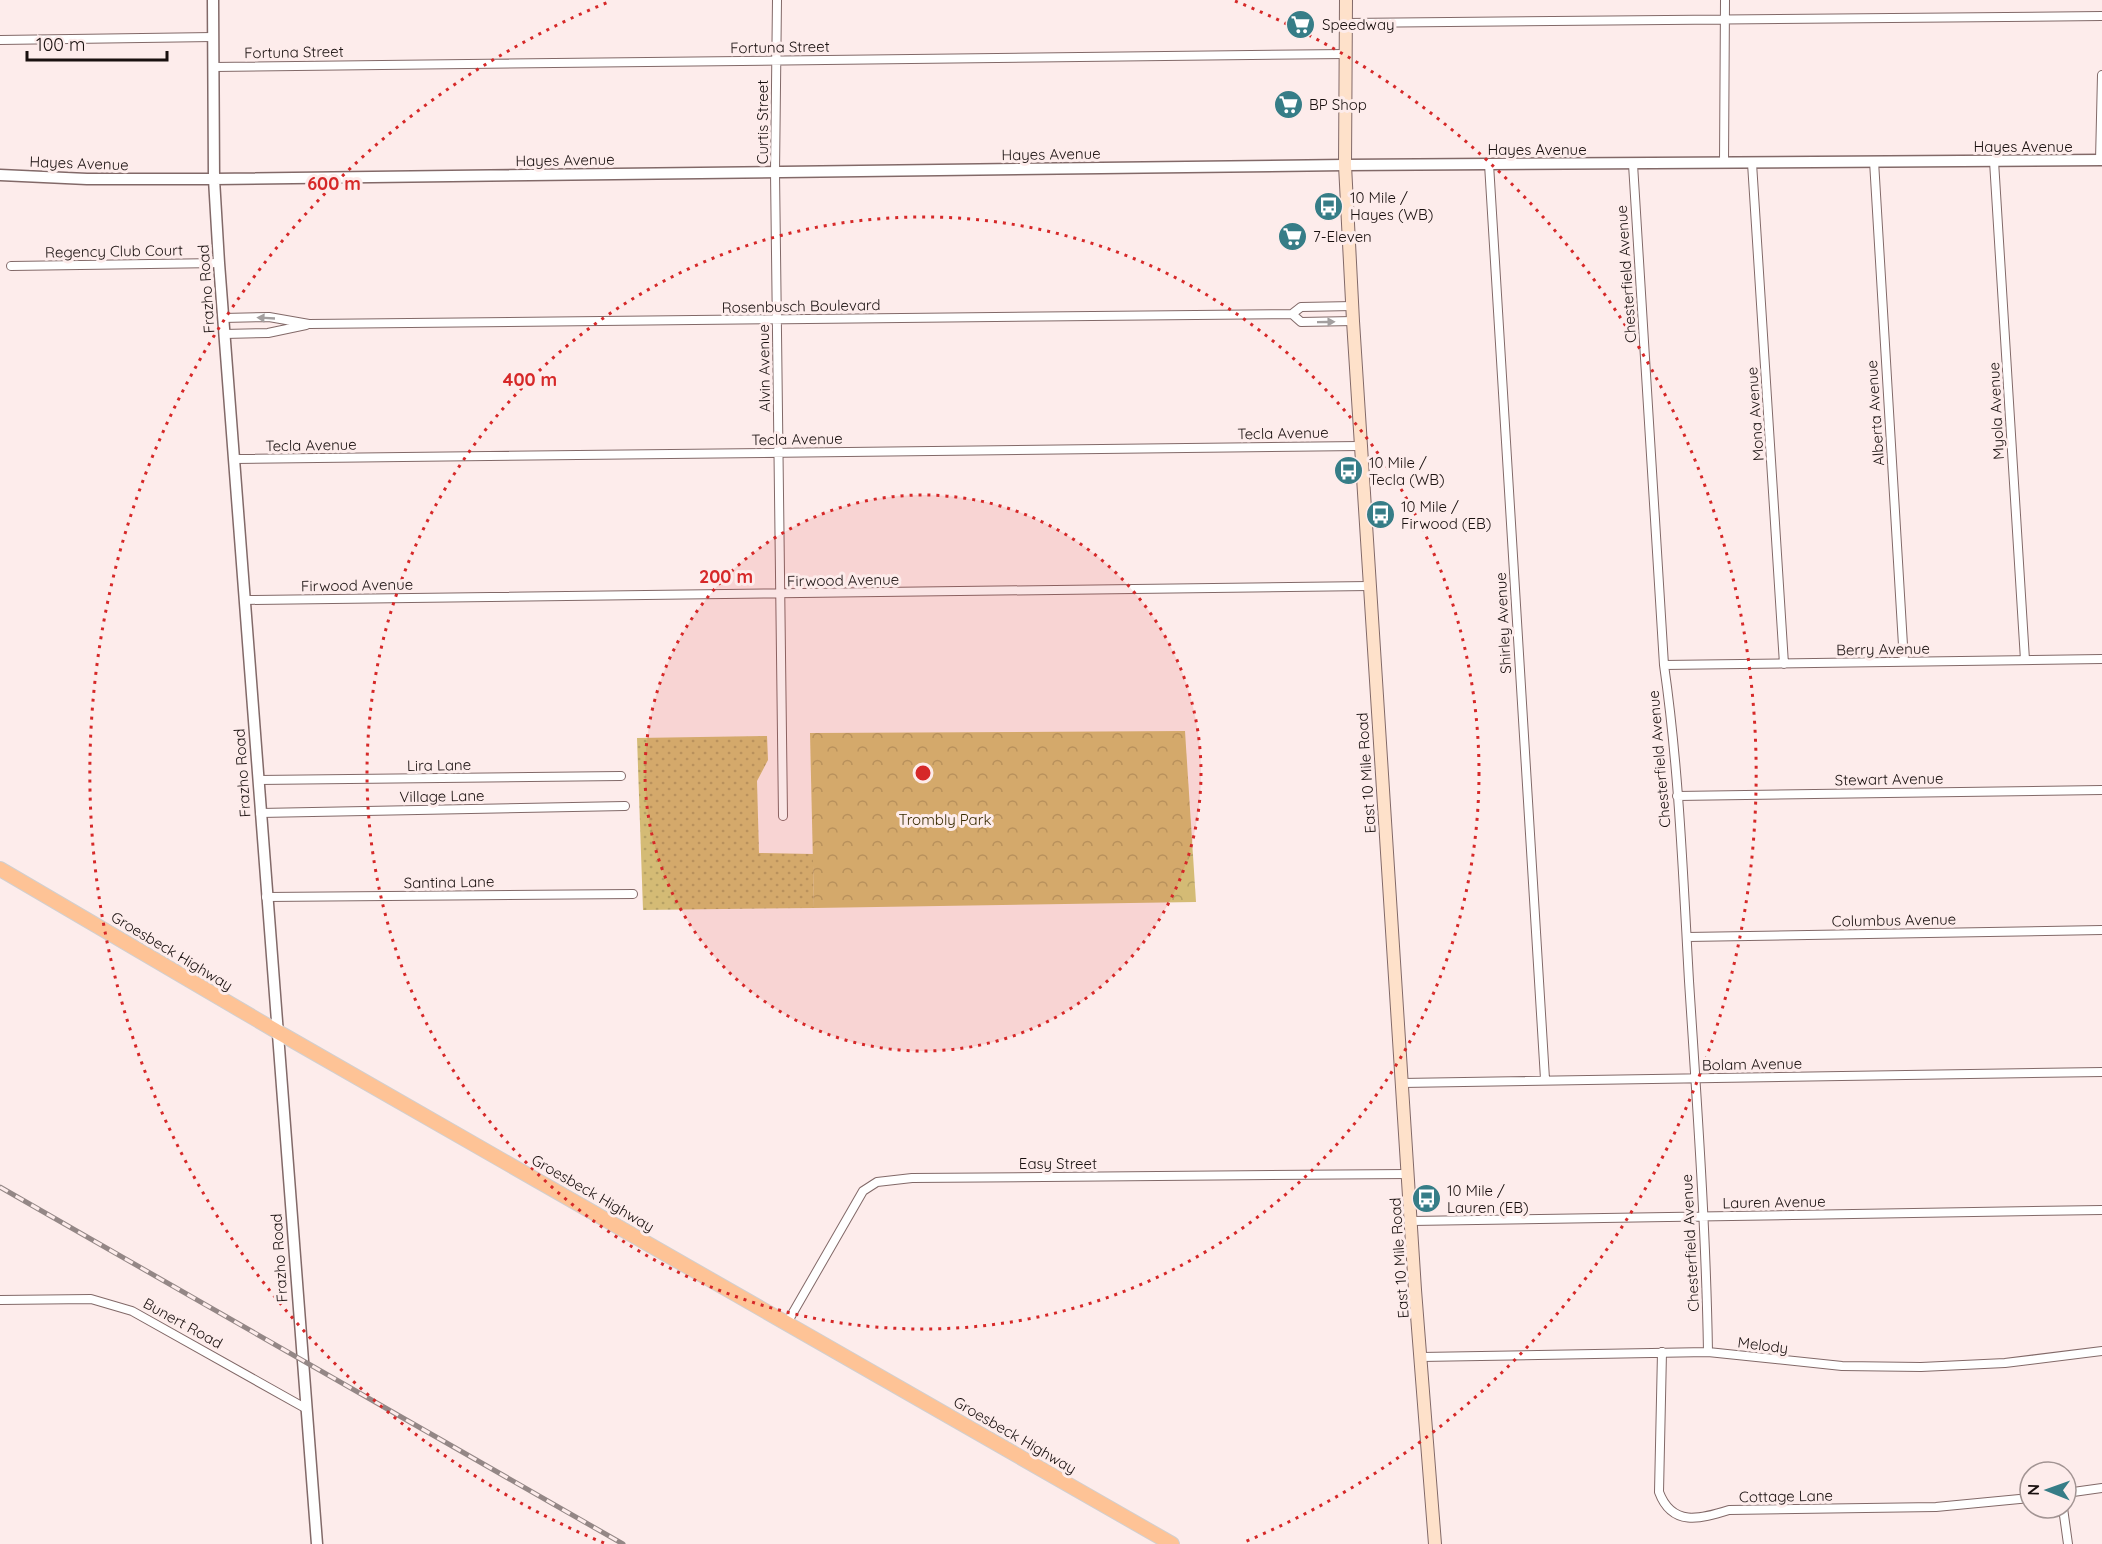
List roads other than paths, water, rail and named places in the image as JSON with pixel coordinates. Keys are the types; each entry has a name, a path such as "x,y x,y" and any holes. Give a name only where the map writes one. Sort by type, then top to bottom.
{"main road":[{"name":"East 10 Mile Road","path":"1346,0 1345,165 1360,446 1411,1221 1435,1544"},
{"name":"Groesbeck Highway","path":"0,868 278,1032 1172,1544"}],"street":[{"name":"Frazho Road","path":"213,0 214,179 219,263 317,1544"},
{"name":"Curtis Street","path":"775,172 777,0"},
{"path":"1724,163 1725,0"},
{"path":"1346,23 2102,16"},
{"path":"0,40 213,37"},
{"name":"Fortuna Street","path":"214,67 1346,54"},
{"path":"2101,160 2102,75"},
{"name":"Hayes Avenue","path":"0,175 87,179 214,179 1345,165 2101,160"},
{"name":"Myola Avenue","path":"1994,161 2025,660"},
{"name":"Alberta Avenue","path":"1874,162 1904,662"},
{"name":"Mona Avenue","path":"1752,163 1784,664"},
{"name":"Shirley Avenue","path":"1489,164 1545,1079"},
{"name":"Chesterfield Avenue","path":"1633,164 1664,664 1677,796 1687,937 1707,1284 1708,1352"},
{"name":"Alvin Avenue","path":"775,172 783,816"},
{"name":"Regency Club Court","path":"11,266 219,263"},
{"name":"Rosenbusch Boulevard","path":"223,318 268,317 309,324 777,320 1292,314 1301,307 1353,306"},
{"name":"Rosenbusch Boulevard","path":"1292,314 1300,322 1353,321"},
{"name":"Rosenbusch Boulevard","path":"224,334 268,333 309,324"},
{"name":"Tecla Avenue","path":"234,459 1360,446"},
{"name":"Firwood Avenue","path":"245,600 1369,586"},
{"name":"Berry Avenue","path":"1664,664 2102,658"},
{"name":"Lira Lane","path":"258,780 621,776"},
{"name":"Stewart Avenue","path":"1677,796 2102,790"},
{"name":"Village Lane","path":"260,813 625,806"},
{"name":"Santina Lane","path":"266,897 633,894"},
{"name":"Columbus Avenue","path":"1687,937 2102,930"},
{"name":"Bolam Avenue","path":"1402,1083 2102,1072"},
{"name":"Easy Street","path":"787,1323 863,1191 877,1182 979,1177 1408,1174"},
{"name":"Lauren Avenue","path":"1411,1221 2102,1210"},
{"name":"Bunert Road","path":"0,1300 91,1299 132,1311 150,1318 306,1408"},
{"name":"Melody","path":"1421,1357 1708,1352 1830,1366 1921,1367 2005,1363 2102,1351"},
{"name":"Cottage Lane","path":"1662,1352 1659,1492 1664,1504 1680,1516 1694,1518 1729,1510 1966,1505 2018,1499"},
{"path":"2078,1491 2102,1488"},
{"path":"2065,1520 2068,1544"}],"railway":[{"path":"0,1187 623,1544"}],"place":[{"name":"Speedway","path":"1301,24"},
{"name":"BP Shop","path":"1288,104"},
{"name":"10 Mile / Hayes (WB)","path":"1329,206"},
{"name":"7-Eleven","path":"1292,236"},
{"name":"10 Mile / Tecla (WB)","path":"1348,471"},
{"name":"10 Mile / Firwood (EB)","path":"1380,515"},
{"name":"10 Mile / Lauren (EB)","path":"1426,1199"}],"park label":[{"name":"Trombly Park","path":"945,819"}]}
